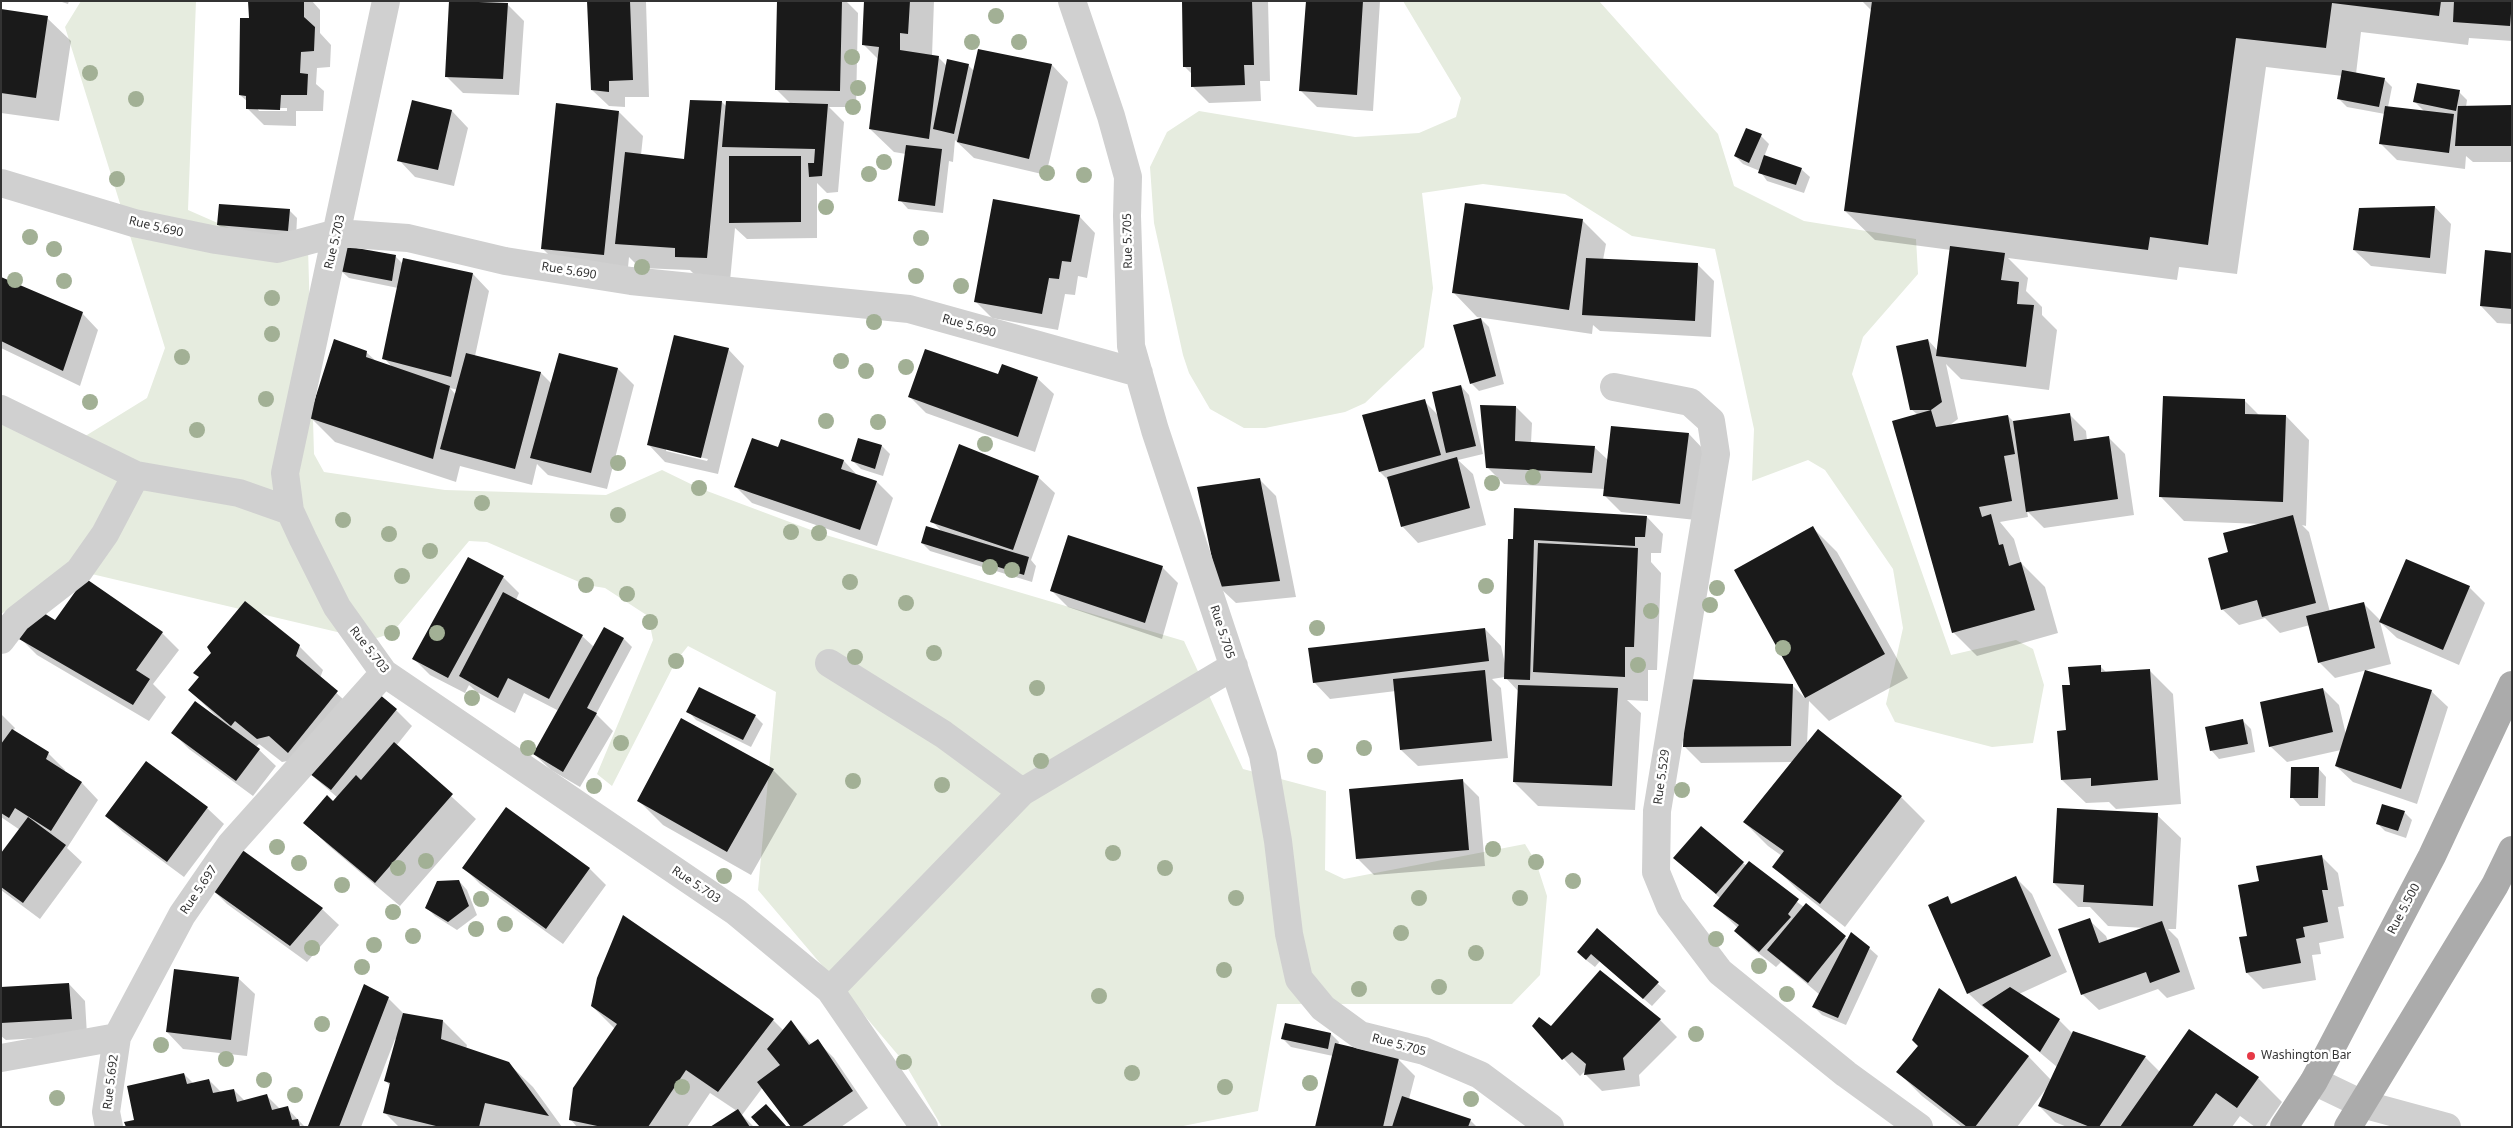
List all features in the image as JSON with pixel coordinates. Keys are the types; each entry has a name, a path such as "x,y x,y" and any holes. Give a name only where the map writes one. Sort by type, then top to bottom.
{"main road":[{"name":"Rue 5.500","path":"2284,1127 2314,1081 2432,856 2512,685"},
{"path":"2348,1127 2496,885 2512,850"}],"street":[{"name":"Rue 5.703","path":"386,1 285,473 290,511 337,607 384,673 736,912 830,990 924,1127"},
{"name":"Rue 5.705","path":"1072,1 1111,116 1128,177 1127,216 1131,346 1155,430 1263,754 1278,841 1289,934 1299,979 1323,1008 1360,1035 1424,1051 1480,1075 1550,1127"},
{"name":"Rue 5.690","path":"1,184 134,222 216,240 277,249 337,233 408,238 505,261 631,282 909,309 1139,373"},
{"name":"Rue 5.529","path":"1614,387 1690,402 1711,421 1716,454 1657,811 1656,872 1670,906 1720,972 1846,1074 1919,1127"},
{"path":"1,409 136,474 239,493 290,511"},
{"path":"1,640 17,619 79,571 105,534 136,474"},
{"path":"829,663 943,734 1022,792"},
{"path":"830,990 1022,792 1234,666"},
{"name":"Rue 5.697","path":"117,1037 182,915 231,844 384,673"},
{"path":"1,1058 117,1037"},
{"name":"Rue 5.692","path":"109,1127 106,1112 117,1037"},
{"path":"2314,1081 2362,1104 2447,1127"}],"shaded area":[{"path":"81,1 196,1 188,210 277,249 308,248 314,454 324,472 445,490 606,495 662,470 699,488 819,533 1184,641 1243,769 1326,791 1325,870 1344,879 1525,844 1536,862 1547,896 1540,975 1512,1004 1277,1004 1258,1111 1178,1127 942,1127 904,1062 758,890 776,692 688,646 676,661 612,786 597,774 653,640 648,616 605,588 586,585 487,542 469,541 392,633 371,640 79,571 70,572 1,614 1,415 74,443 147,398 165,348 65,27"},
{"path":"1403,1 1599,1 1718,134 1734,186 1804,221 1916,239 1918,274 1863,337 1852,374 1951,655 2016,640 2033,649 2044,685 2033,743 1992,747 1895,722 1886,704 1903,628 1893,569 1825,470 1808,460 1752,481 1754,429 1715,249 1632,236 1565,194 1483,184 1422,193 1433,288 1424,347 1365,403 1345,412 1265,428 1244,428 1210,409 1189,373 1183,355 1154,223 1150,167 1167,132 1199,111 1355,137 1419,133 1456,117 1461,98"}],"building":[{"path":"248,1 304,1 304,17 315,27 314,51 301,52 300,73 308,74 307,95 281,95 280,110 246,109 246,96 239,95 240,18 249,18"},
{"path":"449,1 508,3 503,79 445,77"},
{"path":"587,1 630,1 633,80 609,81 609,92 591,90"},
{"path":"777,1 842,1 840,91 775,90"},
{"path":"864,1 910,1 908,34 900,33 900,50 939,56 929,139 869,129 879,47 862,45"},
{"path":"1182,1 1252,1 1254,65 1244,65 1245,85 1191,87 1191,67 1183,67"},
{"path":"1306,1 1363,1 1357,95 1299,91"},
{"path":"1872,1 2441,1 2439,16 2332,3 2326,48 2236,38 2208,245 2150,237 2148,250 1844,211"},
{"path":"2454,1 2512,1 2510,26 2453,22"},
{"path":"1,9 48,16 36,98 1,93"},
{"path":"978,49 1052,64 1029,159 957,142"},
{"path":"947,59 969,64 954,134 933,129"},
{"path":"2342,70 2385,78 2379,107 2337,99"},
{"path":"2417,83 2460,90 2456,111 2413,102"},
{"path":"412,100 452,110 438,170 397,161"},
{"path":"690,100 722,101 707,258 675,257 675,248 615,244 625,152 684,159"},
{"path":"726,101 828,104 822,176 809,177 808,163 814,163 815,149 722,147"},
{"path":"556,103 619,111 604,255 541,249"},
{"path":"2512,105 2512,146 2455,146 2458,106"},
{"path":"2385,106 2454,114 2449,153 2379,144"},
{"path":"1746,128 1762,134 1749,163 1734,156"},
{"path":"906,145 942,149 935,206 898,201"},
{"path":"1764,155 1802,168 1796,185 1758,173"},
{"path":"729,156 801,156 801,222 729,223"},
{"path":"993,199 1080,215 1071,262 1062,261 1059,279 1049,278 1042,314 974,302"},
{"path":"1465,203 1583,219 1569,310 1452,293"},
{"path":"219,204 290,209 288,231 217,225"},
{"path":"2435,206 2430,258 2353,250 2359,208"},
{"path":"345,246 396,255 392,281 339,271"},
{"path":"1950,246 2005,253 2001,280 2019,282 2017,304 2034,305 2026,367 1936,356"},
{"path":"2485,250 2512,253 2512,309 2480,306"},
{"path":"403,258 473,273 451,377 382,359"},
{"path":"1586,258 1698,263 1695,321 1582,315"},
{"path":"1,277 83,312 63,371 1,341"},
{"path":"1481,318 1496,376 1470,384 1453,325"},
{"path":"674,335 729,348 701,458 647,445"},
{"path":"334,339 367,351 366,357 450,386 433,459 309,418"},
{"path":"1928,339 1942,402 1931,410 1910,410 1896,346"},
{"path":"925,349 998,374 1002,364 1038,377 1018,437 908,397"},
{"path":"466,353 541,372 515,469 440,449"},
{"path":"559,353 618,368 591,473 530,458"},
{"path":"1461,385 1476,446 1446,453 1432,392"},
{"path":"2163,396 2245,399 2245,414 2286,415 2283,502 2159,497"},
{"path":"1425,399 1441,455 1379,472 1362,415"},
{"path":"1480,405 1516,406 1515,441 1595,446 1592,473 1486,468"},
{"path":"1931,410 1936,427 2008,415 2015,454 2004,456 2012,501 1979,507 1982,517 1991,514 1999,545 2003,544 2009,566 2021,562 2035,610 1952,633 1892,421"},
{"path":"2070,413 2074,441 2109,436 2118,499 2026,512 2013,421"},
{"path":"1611,426 1689,433 1680,504 1603,496"},
{"path":"752,438 778,447 781,439 844,460 841,469 877,481 860,530 734,487"},
{"path":"858,438 882,445 875,469 851,461"},
{"path":"959,444 1039,476 1013,550 930,522"},
{"path":"1457,457 1470,508 1401,527 1387,477"},
{"path":"1260,478 1280,581 1218,587 1197,487"},
{"path":"1514,508 1647,516 1645,537 1635,537 1635,546 1534,540 1530,680 1504,679 1508,539 1513,539"},
{"path":"2293,515 2316,603 2262,617 2257,600 2221,610 2208,558 2228,552 2223,533"},
{"path":"926,526 1029,557 1024,575 921,543"},
{"path":"1813,526 1885,654 1805,698 1734,570"},
{"path":"1068,535 1163,566 1145,623 1050,591"},
{"path":"1538,543 1638,548 1634,647 1625,647 1625,677 1533,672"},
{"path":"468,557 504,576 448,678 412,659"},
{"path":"2406,559 2470,586 2443,650 2379,622"},
{"path":"85,578 163,632 136,670 150,679 133,705 19,639 39,610 55,620"},
{"path":"503,592 583,635 549,699 508,678 498,698 459,676"},
{"path":"245,601 300,645 296,656 338,691 288,753 269,736 257,739 235,721 231,726 188,690 199,677 193,673 211,653 207,647"},
{"path":"2364,602 2375,648 2318,663 2306,616"},
{"path":"604,627 624,638 587,708 597,713 563,772 533,754"},
{"path":"1485,628 1489,661 1313,683 1308,648"},
{"path":"2101,665 2101,672 2150,669 2158,780 2091,786 2091,778 2061,780 2057,731 2066,730 2062,685 2070,685 2068,667"},
{"path":"1485,670 1492,741 1400,750 1393,679"},
{"path":"2365,670 2432,690 2401,789 2335,766"},
{"path":"1686,679 1793,684 1791,746 1683,747"},
{"path":"1518,685 1618,688 1612,786 1513,782"},
{"path":"699,687 756,715 743,740 686,712"},
{"path":"2323,688 2333,732 2269,747 2260,702"},
{"path":"373,689 397,709 331,790 305,770"},
{"path":"195,701 260,749 236,781 171,733"},
{"path":"681,718 774,769 727,852 637,801"},
{"path":"2243,719 2248,744 2210,751 2205,727"},
{"path":"12,729 49,752 46,759 82,782 51,831 15,808 9,818 1,813 1,744"},
{"path":"1818,729 1902,796 1820,904 1772,867 1784,851 1743,822"},
{"path":"394,742 453,794 375,883 303,823 327,795 333,801 356,775 361,780"},
{"path":"146,761 208,807 167,862 105,816"},
{"path":"2291,767 2319,767 2318,798 2290,798"},
{"path":"1463,779 1469,850 1356,859 1349,789"},
{"path":"2382,804 2405,811 2398,831 2376,824"},
{"path":"506,807 590,868 546,929 462,868"},
{"path":"2057,808 2158,813 2153,906 2083,902 2084,885 2053,883"},
{"path":"28,817 66,845 23,903 1,887 1,853"},
{"path":"1701,826 1744,862 1716,894 1673,858"},
{"path":"241,849 323,908 290,946 209,888"},
{"path":"2322,855 2328,890 2322,890 2328,922 2303,927 2305,937 2296,939 2301,963 2246,973 2239,937 2247,936 2238,885 2259,881 2256,866"},
{"path":"1749,861 1799,899 1788,914 1791,917 1759,952 1734,931 1739,925 1713,906"},
{"path":"2016,876 2051,956 1967,994 1928,905 1948,896 1951,904"},
{"path":"459,880 469,906 448,922 425,908 437,881"},
{"path":"1806,903 1846,936 1808,983 1767,950"},
{"path":"623,915 774,1019 718,1092 686,1070 648,1127 602,1127 569,1120 573,1088 617,1024 591,1006 597,978"},
{"path":"2090,918 2099,943 2162,921 2180,972 2150,983 2146,972 2081,995 2058,929"},
{"path":"1597,928 1659,982 1643,999 1591,954 1586,960 1577,952"},
{"path":"1851,932 1870,947 1838,1018 1812,1007"},
{"path":"174,969 239,977 231,1040 166,1032"},
{"path":"1600,970 1661,1019 1623,1058 1625,1070 1584,1075 1586,1064 1572,1052 1562,1060 1532,1026 1539,1017 1551,1026"},
{"path":"69,983 72,1019 1,1023 1,987"},
{"path":"364,984 389,997 339,1127 308,1126"},
{"path":"2010,987 2060,1019 2040,1052 1982,1005"},
{"path":"1939,988 2029,1056 1975,1127 1967,1127 1896,1072 1918,1046 1912,1040"},
{"path":"403,1013 443,1020 441,1039 509,1062 549,1116 485,1103 479,1127 440,1127 383,1113 390,1083 384,1081"},
{"path":"791,1020 809,1045 818,1039 853,1091 801,1127 791,1127 757,1082 780,1065 767,1049"},
{"path":"1285,1023 1331,1033 1328,1049 1281,1039"},
{"path":"2189,1029 2259,1077 2237,1108 2216,1093 2192,1127 2120,1127"},
{"path":"2073,1031 2146,1056 2099,1127 2090,1127 2038,1106"},
{"path":"1335,1043 1399,1058 1383,1127 1315,1127"},
{"path":"184,1073 187,1084 209,1079 213,1093 234,1089 237,1102 267,1094 272,1110 288,1106 292,1120 298,1119 300,1127 126,1127 124,1122 134,1120 127,1086"},
{"path":"1402,1096 1471,1119 1468,1127 1392,1127"},
{"path":"766,1104 787,1127 760,1127 751,1117"},
{"path":"738,1109 750,1127 710,1127"}],"place":[{"name":"Washington Bar","path":"2251,1056"}]}
